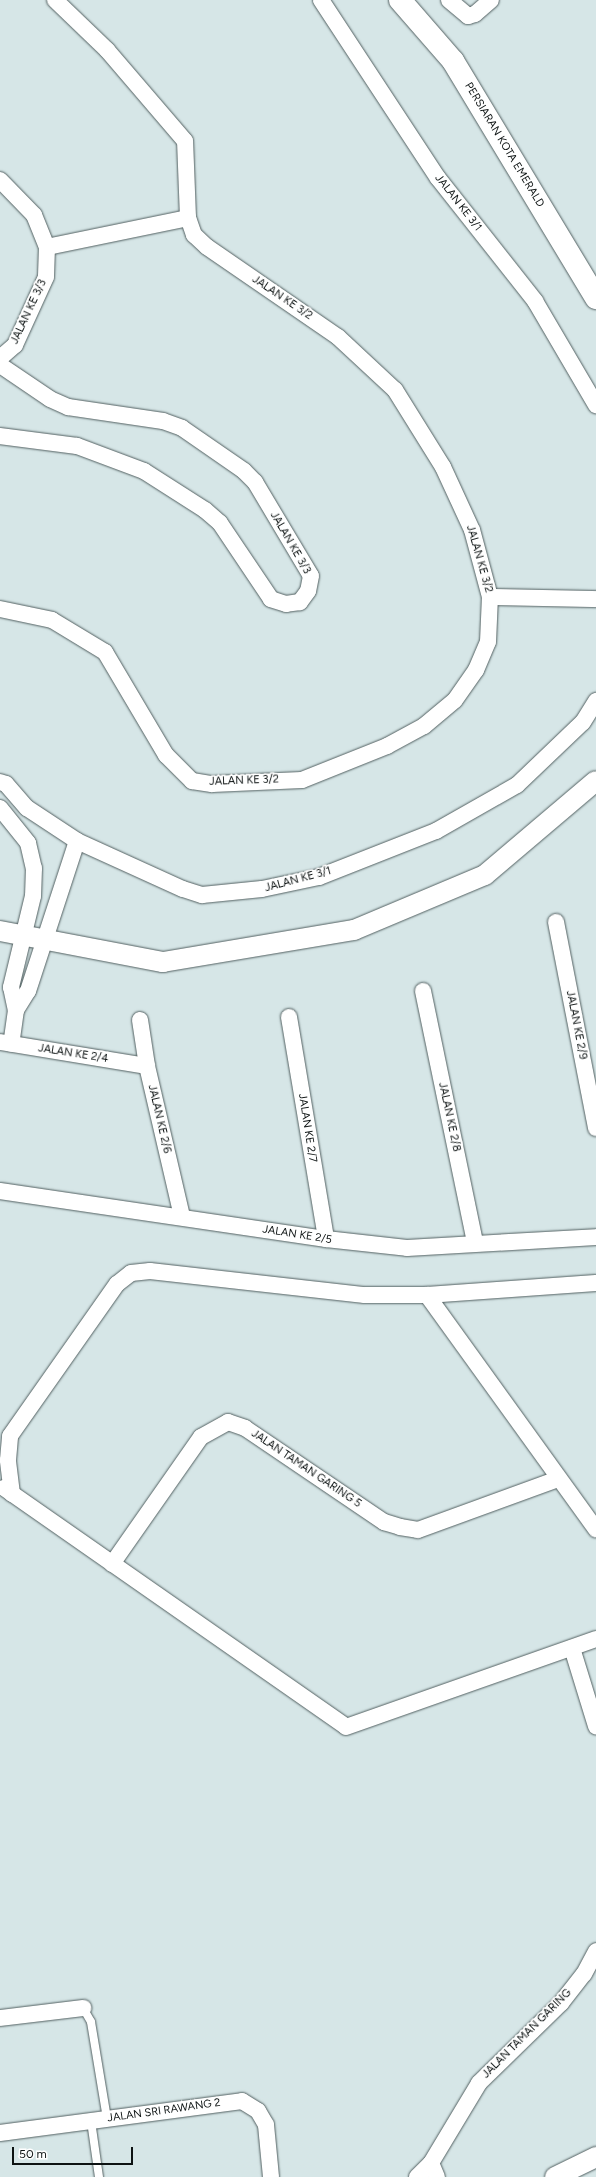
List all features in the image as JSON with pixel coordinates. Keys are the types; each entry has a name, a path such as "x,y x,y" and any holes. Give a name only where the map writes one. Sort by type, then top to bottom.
{"main road":[{"name":"PERSIARAN KOTA EMERALD","path":"400,0 453,61 596,298"}],"street":[{"name":"JALAN KE 3/2","path":"0,609 52,620 105,652 166,755 192,781 212,784 302,780 387,746 424,726 455,700 476,670 488,642 490,597 472,530 443,467 395,390 338,337 207,247 194,235 188,218 185,141 107,50 55,0"},
{"name":"JALAN KE 3/1","path":"321,0 438,178 534,301 596,405"},
{"path":"448,0 468,16 475,14 491,0"},
{"name":"JALAN KE 3/3","path":"0,180 34,215 47,248 46,277 15,345 0,358"},
{"path":"47,248 188,218"},
{"name":"JALAN KE 3/3","path":"0,365 50,399 68,407 162,421 182,428 244,471 254,482 311,576 308,591 300,602 286,604 271,599 220,523 205,510 144,471 77,446 0,436"},
{"path":"490,597 596,599"},
{"name":"JALAN KE 3/1","path":"0,782 6,784 27,808 77,841 183,890 202,895 262,889 318,877 436,831 517,785 583,722 596,701"},
{"path":"0,931 162,962 354,930 485,875 596,781"},
{"path":"0,808 28,843 34,868 33,896 22,935 11,987 16,1010"},
{"path":"6,1043 16,1010 28,991 42,940 77,841"},
{"name":"JALAN KE 2/9","path":"556,922 596,1128"},
{"name":"JALAN KE 2/8","path":"423,992 475,1242"},
{"name":"JALAN KE 2/7","path":"289,1016 326,1239"},
{"name":"JALAN KE 2/6","path":"140,1020 146,1066 182,1217"},
{"name":"JALAN KE 2/4","path":"6,1043 146,1066"},
{"name":"JALAN KE 2/5","path":"0,1191 326,1239 407,1248 475,1242 596,1237"},
{"path":"596,1283 427,1295 365,1295 150,1271 131,1273 117,1284 10,1436 6,1489 346,1727 596,1639"},
{"path":"427,1295 596,1529"},
{"name":"JALAN TAMAN GARING 5","path":"112,1564 201,1437 228,1422 245,1428 384,1522 400,1527 418,1530 558,1478"},
{"path":"572,1648 596,1726"},
{"name":"JALAN TAMAN GARING","path":"417,2177 434,2170 479,2083 561,2003 584,1974 596,1951"},
{"path":"0,2018 82,2008"},
{"name":"JALAN SRI RAWANG 2","path":"0,2133 242,2101 258,2111 266,2125 271,2177"},
{"path":"555,2177 596,2157"},
{"path":"571,2177 596,2172"}],"lane":[{"path":"82,2008 91,2022 107,2119"},
{"path":"91,2121 99,2177"}]}
